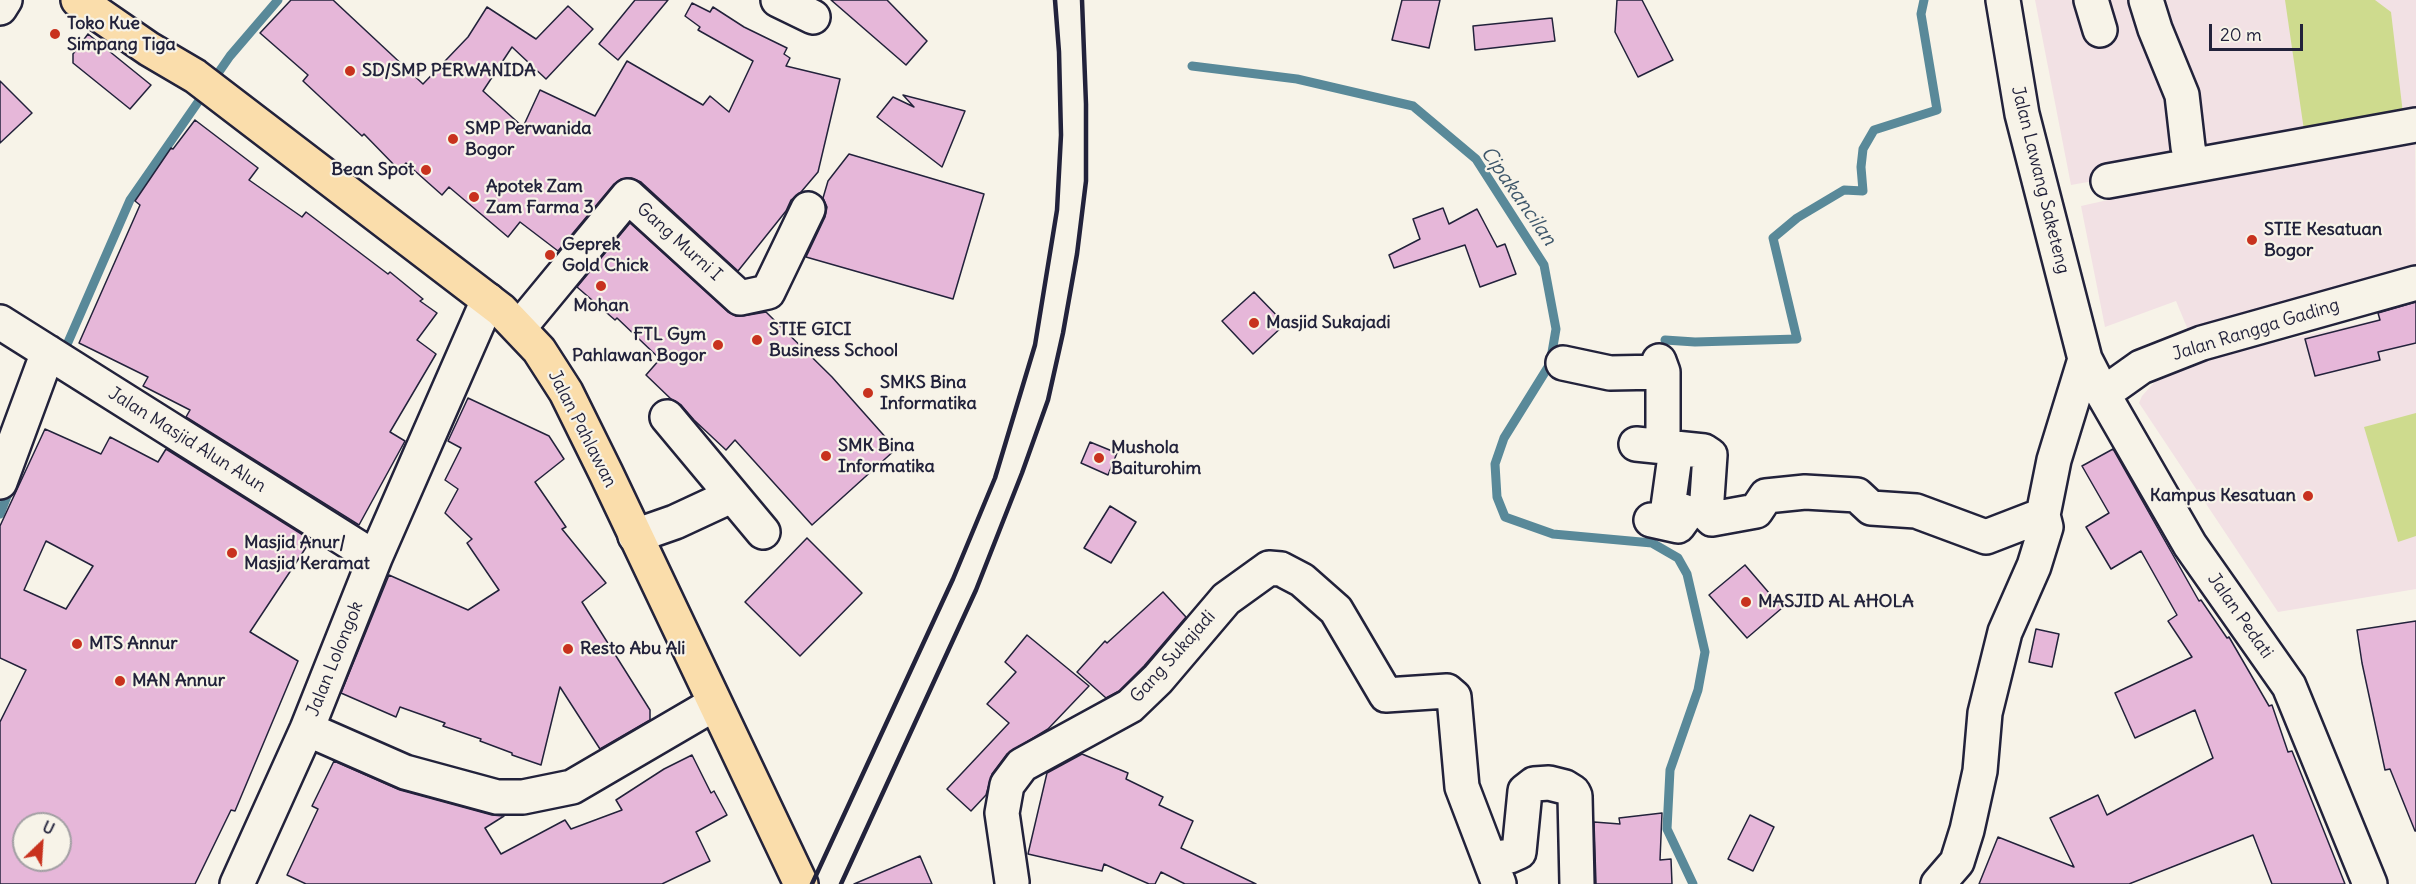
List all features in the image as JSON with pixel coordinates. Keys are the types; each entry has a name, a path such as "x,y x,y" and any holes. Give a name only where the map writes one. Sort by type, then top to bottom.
{"main road":[{"name":"Jalan Pahlawan","path":"78,0 149,49 200,79 488,300 539,350 566,392 801,884"},
{"name":"Jalan Pahlawan","path":"113,0 160,32 200,79"}],"street":[{"path":"0,9 5,0"},
{"path":"778,0 813,17"},
{"name":"Jalan Lawang Saketeng","path":"2003,0 2022,114 2085,359"},
{"path":"2146,0 2155,29 2182,95 2192,165"},
{"path":"2108,181 2416,125"},
{"name":"Gang Murni I","path":"519,328 628,196 740,298 768,292 808,208"},
{"name":"Jalan Rangga Gading","path":"2103,394 2141,367 2202,343 2416,283"},
{"name":"Jalan Lolongok","path":"237,884 307,729 375,558 488,300"},
{"name":"Jalan Masjid Alun Alun","path":"0,322 375,558"},
{"path":"0,482 56,358"},
{"path":"1938,884 1957,862 1967,830 1980,771 1985,713 2005,632 2034,566 2046,527 2043,515 2054,460 2085,359"},
{"name":"Jalan Pedati","path":"2085,359 2190,545 2289,686 2370,884"},
{"path":"1563,363 1610,373 1661,367 1658,447 1668,507 1683,511 1686,515 1682,524 1678,526 1651,520"},
{"path":"667,417 763,532"},
{"path":"1658,447 1704,451 1710,455 1706,513 1712,519 1756,511 1766,496 1805,492 1857,495 1871,507 1916,511 1986,537 2043,515"},
{"path":"635,536 675,522 732,496"},
{"name":"Gang Sukajadi","path":"1016,883 1002,813 1007,785 1022,765 1130,706 1158,679 1226,599 1269,568 1281,569 1302,580 1336,610 1386,695 1447,691 1454,697 1462,787 1485,852 1495,871"},
{"path":"307,729 405,772 497,797 523,798 572,787 714,704"},
{"path":"1495,871 1510,856 1519,852 1525,791 1534,784 1549,783 1565,787 1575,796 1577,884"}],"shaded area":[{"path":"2035,0 2416,0 2416,124 2071,185"},
{"name":"STIE Kesatuan Bogor","path":"2415,131 2416,274 2191,337 2176,301 2105,327 2081,206"},
{"name":"Kampus Kesatuan","path":"2416,311 2416,589 2278,612 2139,403 2142,396 2159,377 2187,362"}],"green space":[{"path":"2285,0 2375,0 2391,12 2406,139 2307,151"},
{"path":"2416,413 2416,536 2398,542 2364,427"}],"building":[{"path":"291,0 333,0 423,84 468,37 487,7 536,39 568,6 593,29 546,79 512,47 483,91 523,127 540,90 595,116 627,61 703,105 710,96 729,112 753,61 698,30 700,27 685,16 692,3 710,12 713,7 744,27 787,48 784,54 790,58 786,66 840,79 818,172 791,200 786,211 738,271 641,182 631,178 621,179 614,184 558,251 520,222 508,237 449,187 442,195 406,163 399,170 364,134 362,136 303,81 308,75 260,33"},
{"path":"635,0 668,0 618,60 599,44"},
{"path":"831,0 887,0 927,41 906,65"},
{"path":"1402,0 1440,0 1429,48 1392,40"},
{"path":"1617,0 1642,0 1673,60 1638,77 1615,32"},
{"path":"1552,18 1555,41 1475,50 1473,26"},
{"path":"88,34 151,85 130,109 73,63 73,54"},
{"path":"0,81 32,113 0,143"},
{"path":"903,95 965,111 942,167 877,117 893,97 914,107"},
{"path":"195,120 258,168 249,180 302,217 306,212 388,274 390,272 423,299 420,301 437,313 417,340 436,354 390,432 405,441 359,525 186,417 190,410 143,386 148,377 79,343 140,205 135,201 171,148 173,149"},
{"path":"849,154 984,194 953,299 806,257 825,217 827,207 823,198 828,181"},
{"path":"1443,208 1449,224 1477,209 1497,247 1505,244 1516,274 1480,287 1465,245 1394,268 1389,255 1420,239 1413,219"},
{"path":"630,223 728,312 736,316 743,316 766,312 832,377 896,449 812,525 735,440 726,450 681,405 671,399 646,375 660,359 617,318 615,320 577,287"},
{"name":"Masjid Sukajadi","path":"1254,292 1285,324 1253,354 1222,321"},
{"path":"2416,302 2416,343 2378,352 2380,360 2315,376 2305,339 2380,320 2378,313"},
{"path":"468,398 549,436 564,459 535,482 566,527 562,529 606,583 582,602 650,710 650,720 600,749 560,687 541,765 512,755 512,753 480,741 481,739 443,726 445,723 400,707 396,717 341,693 389,575 468,610 499,590 467,543 472,539 445,513 458,489 445,480 461,448 448,441"},
{"path":"45,429 101,454 110,437 158,462 166,449 311,540 250,632 298,661 235,811 231,810 195,884 0,884 0,722 26,670 0,658 0,526","holes":["46,541 93,566 66,609 24,590"]},
{"name":"Mushola Baiturohim","path":"1090,442 1117,453 1108,475 1081,463"},
{"path":"2113,449 2199,601 2201,600 2227,638 2229,637 2269,706 2272,705 2288,752 2292,751 2345,884 2272,884 2253,835 2129,884 1979,884 1998,837 2074,867 2050,818 2098,795 2107,815 2213,758 2195,710 2135,738 2115,693 2192,657 2168,621 2177,615 2141,551 2111,569 2086,527 2109,513 2082,466"},
{"path":"1110,506 1136,522 1111,563 1084,548"},
{"path":"807,538 862,593 800,656 745,602"},
{"name":"MASJID AL AHOLA","path":"1745,565 1782,608 1747,638 1709,595"},
{"path":"1163,592 1186,617 1144,666 1119,691 1106,698 1077,672 1105,641 1107,643"},
{"path":"2416,621 2415,831 2390,769 2385,770 2357,630"},
{"path":"2036,629 2059,634 2052,667 2029,662"},
{"path":"1027,635 1089,686 1048,729 1007,754 992,774 986,795 971,811 947,789 1009,723 987,704 1016,672 1005,662"},
{"path":"1082,754 1128,773 1126,779 1163,797 1159,805 1193,821 1181,848 1256,884 1185,884 1161,872 1155,884 1149,884 1104,864 1102,871 1028,854 1047,773"},
{"path":"692,755 711,793 714,791 727,815 696,832 710,861 662,884 306,884 287,875 318,809 312,806 334,761 400,790 492,815 504,816 485,828 501,854 565,820 571,829 622,810 616,800 664,769"},
{"path":"1662,813 1660,860 1671,859 1672,884 1596,884 1594,822 1620,824 1619,818"},
{"path":"1750,815 1774,827 1753,871 1728,859"},
{"path":"920,856 932,884 854,884"}],"waterway":[{"path":"62,356 130,200 230,56 278,0"},
{"path":"1665,340 1695,342 1797,339 1773,238 1797,218 1844,190 1863,191 1861,167 1863,149 1874,130 1937,110 1921,14 1924,0"},
{"name":"Cipakancilan","path":"1192,66 1297,79 1413,106 1476,159 1544,265 1556,329 1550,364 1504,438 1495,464 1497,497 1505,517 1553,534 1652,543 1678,558 1687,574 1705,652 1698,690 1670,770 1667,829 1693,884"},
{"path":"0,514 11,486"}],"railway":[{"path":"812,884 953,579 995,478 1035,345 1057,210 1061,135 1055,0"},
{"path":"841,884 976,590 1048,400 1077,254 1086,181 1082,0"}],"place":[{"name":"Toko Kue Simpang Tiga","path":"55,34"},
{"name":"SD/SMP PERWANIDA","path":"350,71"},
{"name":"SMP Perwanida Bogor","path":"453,139"},
{"name":"Bean Spot","path":"426,170"},
{"name":"Apotek Zam Zam Farma 3","path":"474,197"},
{"name":"STIE Kesatuan Bogor","path":"2252,240"},
{"name":"Geprek Gold Chick","path":"550,255"},
{"name":"Mohan","path":"601,286"},
{"name":"Masjid Sukajadi","path":"1254,323"},
{"name":"STIE GICI Business School","path":"757,340"},
{"name":"FTL Gym Pahlawan Bogor","path":"718,345"},
{"name":"SMKS Bina Informatika","path":"868,393"},
{"name":"SMK Bina Informatika","path":"826,456"},
{"name":"Mushola Baiturohim","path":"1099,458"},
{"name":"Kampus Kesatuan","path":"2308,496"},
{"name":"Masjid Anur/ Masjid Keramat","path":"232,553"},
{"name":"MASJID AL AHOLA","path":"1746,602"},
{"name":"MTS Annur","path":"77,644"},
{"name":"Resto Abu Ali","path":"568,649"},
{"name":"MAN Annur","path":"120,681"}]}
